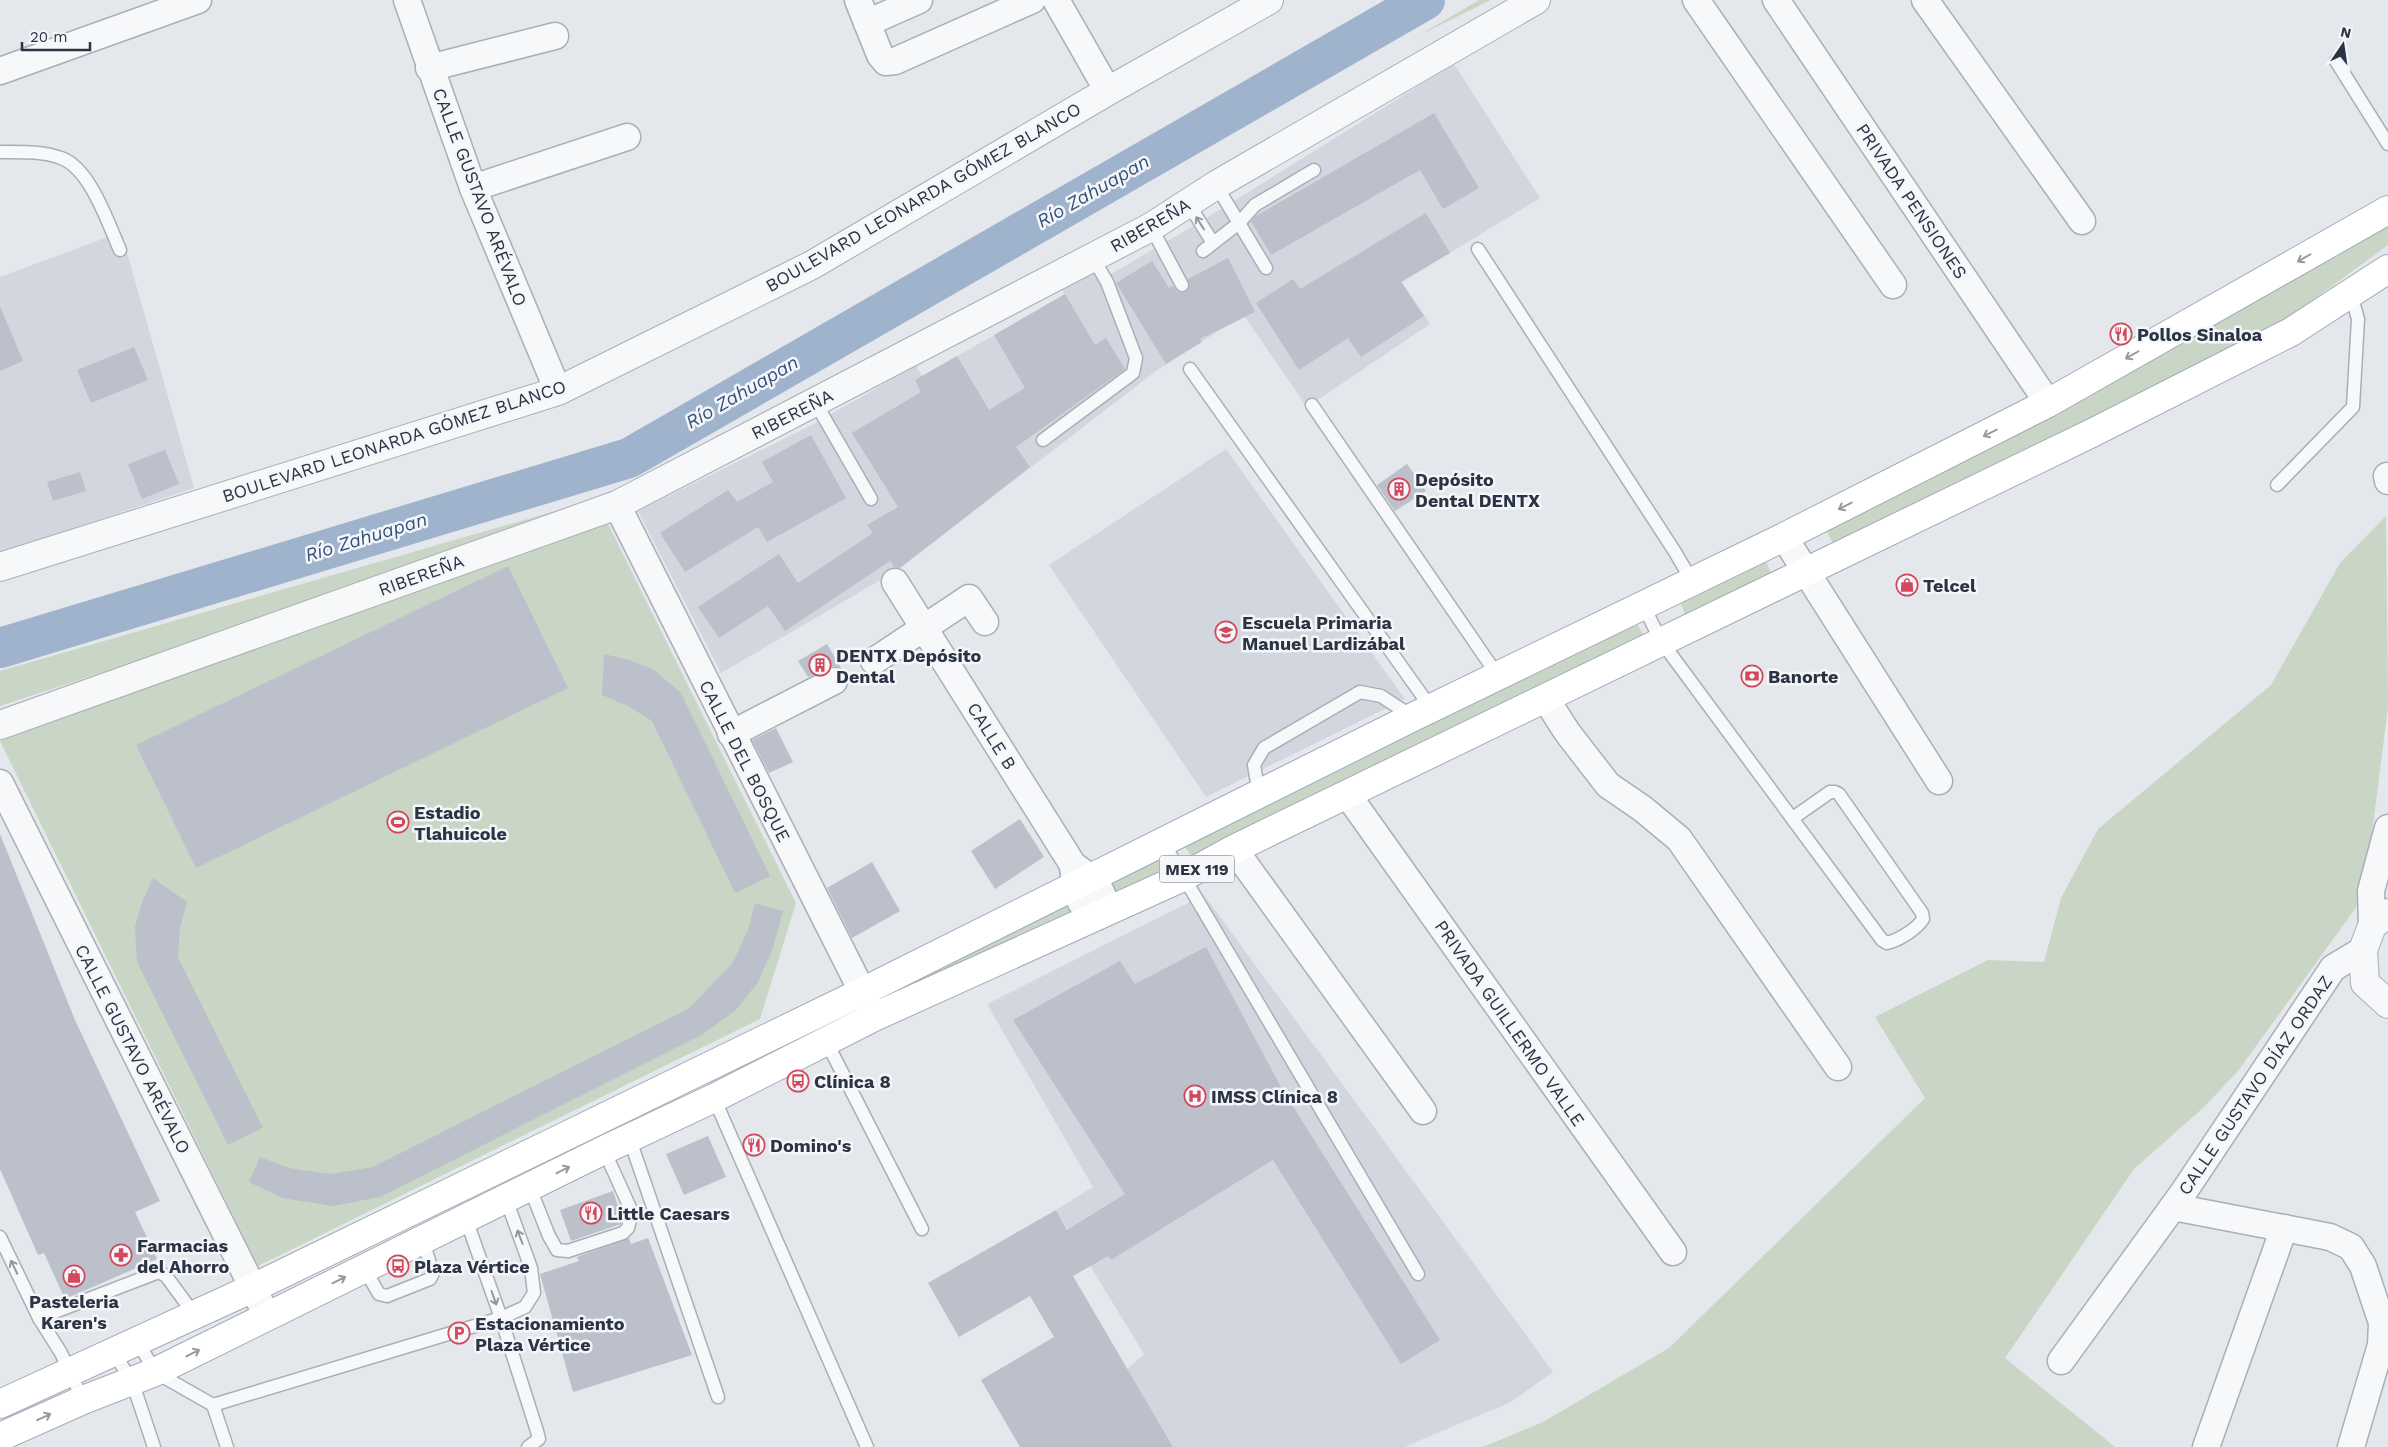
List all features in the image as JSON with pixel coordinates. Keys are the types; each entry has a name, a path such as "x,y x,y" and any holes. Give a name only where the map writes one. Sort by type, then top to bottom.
{"main road":[{"name":"MEX 119","path":"0,1404 253,1288 862,992 1080,877 1163,842 1422,712 1784,537 2048,403 2388,210"},
{"name":"MEX 119","path":"0,1437 83,1400 144,1376 423,1241 629,1137 714,1098 874,1017 1183,877 1234,849 1346,794 1546,699 1661,641 2092,433 2274,340 2384,272"}],"street":[{"path":"0,71 198,0"},
{"name":"CALLE GUSTAVO ARÉVALO","path":"407,0 429,68 473,188 558,391"},
{"path":"919,0 863,12 880,54 886,62 895,62 1032,0"},
{"path":"1056,0 1108,91"},
{"name":"RIBEREÑA","path":"0,724 617,505 1151,227 1216,185 1536,0"},
{"path":"1696,0 1893,285"},
{"name":"PRIVADA PENSIONES","path":"1776,0 2048,403"},
{"path":"1925,0 2082,221"},
{"name":"BOULEVARD LEONARDA GÓMEZ BLANCO","path":"0,567 558,391 812,265 1258,3"},
{"path":"429,68 555,36"},
{"path":"473,188 627,137"},
{"name":"CALLE DEL BOSQUE","path":"617,505 874,1017"},
{"path":"1784,537 1939,780"},
{"name":"CALLE B","path":"895,582 1080,877 1076,896 1081,906 1101,915"},
{"path":"874,660 924,630 969,598 985,622"},
{"path":"731,734 834,681"},
{"path":"1546,699 1567,732 1608,786 1642,809 1678,839 1838,1067"},
{"name":"CALLE GUSTAVO ARÉVALO","path":"0,783 267,1316"},
{"name":"PRIVADA GUILLERMO VALLE","path":"1346,794 1673,1252"},
{"path":"2388,828 2371,891 2374,930 2365,982 2388,1004"},
{"path":"1234,849 1423,1111"},
{"name":"CALLE GUSTAVO DÍAZ ORDAZ","path":"2060,1361 2173,1206 2333,968 2374,930"},
{"path":"2173,1206 2330,1237 2351,1247 2363,1266 2382,1323 2381,1345 2351,1447"},
{"path":"2206,1447 2284,1228"}],"lane":[{"path":"2336,61 2388,144"},
{"path":"0,152 28,152 61,158 77,167 90,186 120,250"},
{"path":"1188,203 1208,247 1239,223 1255,205 1314,170"},
{"path":"1216,185 1266,268"},
{"path":"1151,227 1182,285"},
{"path":"1478,248 1692,581"},
{"path":"1043,440 1133,372 1136,358 1107,282 1093,258"},
{"path":"2276,484 2353,407 2358,319 2351,294"},
{"path":"1190,369 1422,712"},
{"path":"815,402 871,499"},
{"path":"1312,405 1498,676"},
{"path":"1643,606 1661,641 1882,940 1888,943 1893,942 1920,924 1923,919 1922,913 1839,794 1830,792 1793,818"},
{"path":"1259,794 1254,765 1264,748 1360,692 1381,696 1422,712"},
{"path":"1163,842 1418,1274"},
{"path":"826,1041 922,1229"},
{"path":"714,1098 867,1447"},
{"path":"629,1137 718,1397"},
{"path":"518,1194 557,1250 568,1251 623,1233 628,1228 632,1212 604,1150"},
{"path":"125,1346 144,1376 213,1405 501,1318 524,1307 534,1293 518,1194"},
{"path":"466,1219 501,1318 537,1431 539,1439 528,1447"},
{"path":"0,1237 39,1318 70,1371 83,1400"},
{"path":"364,1268 379,1294 387,1296 430,1279 433,1273 423,1241"},
{"path":"39,1318 159,1272 166,1276 194,1314"},
{"path":"125,1346 144,1376 154,1447"},
{"path":"213,1405 227,1447"}],"shaded area":[{"path":"1454,64 1540,198 1402,282 1430,324 1307,407 1245,317 1220,330 1156,371 896,571 721,673 638,511 808,427 916,366 922,376 1065,295 1060,286 1093,267 1101,280 1200,222"},
{"path":"121,232 194,488 0,553 0,277"},
{"name":"Escuela Primaria Manuel Lardizábal","path":"1226,449 1405,699 1206,797 1049,565"},
{"name":"IMSS Clínica 8","path":"1204,895 1553,1372 1511,1402 1404,1447 1173,1447 1127,1369 1144,1354 1056,1210 1093,1187 987,1004"}],"green space":[{"path":"1479,0 1491,0 1418,36"},
{"path":"2388,218 2388,245 2298,311 2127,410 1835,548 1824,526"},
{"path":"590,501 403,574 0,706 0,671"},
{"path":"2386,516 2388,707 2370,849 2357,906 2238,1071 2204,1107 2134,1169 2005,1358 2115,1447 1483,1447 1543,1422 1669,1348 1925,1098 1875,1017 1988,960 2044,962 2061,898 2098,829 2271,685 2340,563"},
{"name":"Estadio Tlahuicole","path":"607,522 796,903 760,1019 258,1266 0,741"},
{"path":"1763,554 1772,576 1687,622 1680,600"},
{"path":"1634,619 1650,646 1195,862 1181,841"},
{"path":"1155,853 1166,875 1120,897 1107,875"},
{"path":"1063,897 1074,917 895,1003 886,987"}],"building":[{"path":"1434,113 1479,188 1443,209 1420,170 1271,255 1251,221 1256,216"},
{"path":"1426,213 1450,253 1401,282 1424,316 1361,357 1348,338 1299,370 1256,303 1293,279 1300,289"},
{"path":"1228,258 1255,312 1200,339 1202,342 1166,364 1116,283 1152,261 1169,288 1173,286 1177,292 1182,293 1189,289 1188,279"},
{"path":"1065,294 1095,345 1106,338 1125,369 1016,447 1030,467 900,568 894,567 890,561 785,631 768,606 719,638 698,607 779,554 798,583 873,533 867,525 898,507 852,433 921,392 915,380 957,356 989,410 1025,388 994,335"},
{"path":"0,306 23,361 0,371"},
{"path":"134,347 148,380 91,403 77,370"},
{"path":"811,435 846,498 767,542 758,527 685,572 660,533 728,490 737,502 773,482 762,462"},
{"path":"165,450 179,484 142,499 128,464"},
{"name":"Depósito Dental DENTX","path":"1407,464 1426,491 1395,511 1377,485"},
{"path":"80,472 86,491 53,501 47,482"},
{"path":"508,566 568,688 196,868 136,745"},
{"name":"DENTX Depósito Dental","path":"827,644 841,668 835,666 808,677 798,661"},
{"path":"604,654 630,660 654,670 681,693 770,876 735,893 652,721 628,706 602,695"},
{"path":"776,728 793,762 769,773 752,740"},
{"path":"1020,819 1044,857 995,889 971,851"},
{"path":"0,834 75,1020 160,1201 135,1212 157,1259 65,1299 44,1253 38,1255 0,1169"},
{"path":"872,862 900,911 852,938 827,888"},
{"path":"153,878 187,902 180,928 178,957 263,1128 228,1145 137,962 135,927 142,902"},
{"path":"755,903 783,911 773,948 758,982 736,1010 703,1034 380,1197 333,1206 282,1198 249,1182 260,1157 289,1168 331,1174 373,1167 688,1009 732,964 748,930"},
{"path":"1206,947 1282,1089 1440,1340 1401,1364 1273,1160 1111,1260 1108,1256 1073,1276 1173,1447 1020,1447 981,1380 1054,1337 1030,1296 959,1337 928,1283 1056,1210 1067,1230 1125,1194 1013,1020 1120,961 1135,984"},
{"path":"708,1136 726,1177 684,1195 666,1154"},
{"name":"Little Caesars","path":"613,1191 622,1218 621,1224 571,1241 560,1210"},
{"path":"629,1238 631,1244 648,1238 692,1355 573,1392 540,1274 579,1261 577,1257"}],"waterway":[{"path":"1405,12 1406,0"},
{"name":"Río Zahuapan","path":"0,648 629,458 1425,0"}],"place":[{"name":"Pollos Sinaloa","path":"2121,334"},
{"name":"Depósito Dental DENTX","path":"1399,489"},
{"name":"Telcel","path":"1907,585"},
{"name":"Escuela Primaria Manuel Lardizábal","path":"1226,632"},
{"name":"DENTX Depósito Dental","path":"820,665"},
{"name":"Banorte","path":"1752,676"},
{"name":"Estadio Tlahuicole","path":"398,822"},
{"name":"Clínica 8","path":"798,1081"},
{"name":"IMSS Clínica 8","path":"1195,1096"},
{"name":"Domino's","path":"754,1145"},
{"name":"Little Caesars","path":"591,1213"},
{"name":"Farmacias del Ahorro","path":"121,1255"},
{"name":"Plaza Vértice","path":"398,1266"},
{"name":"Pasteleria Karen's","path":"74,1276"},
{"name":"Estacionamiento Plaza Vértice","path":"459,1333"}]}
